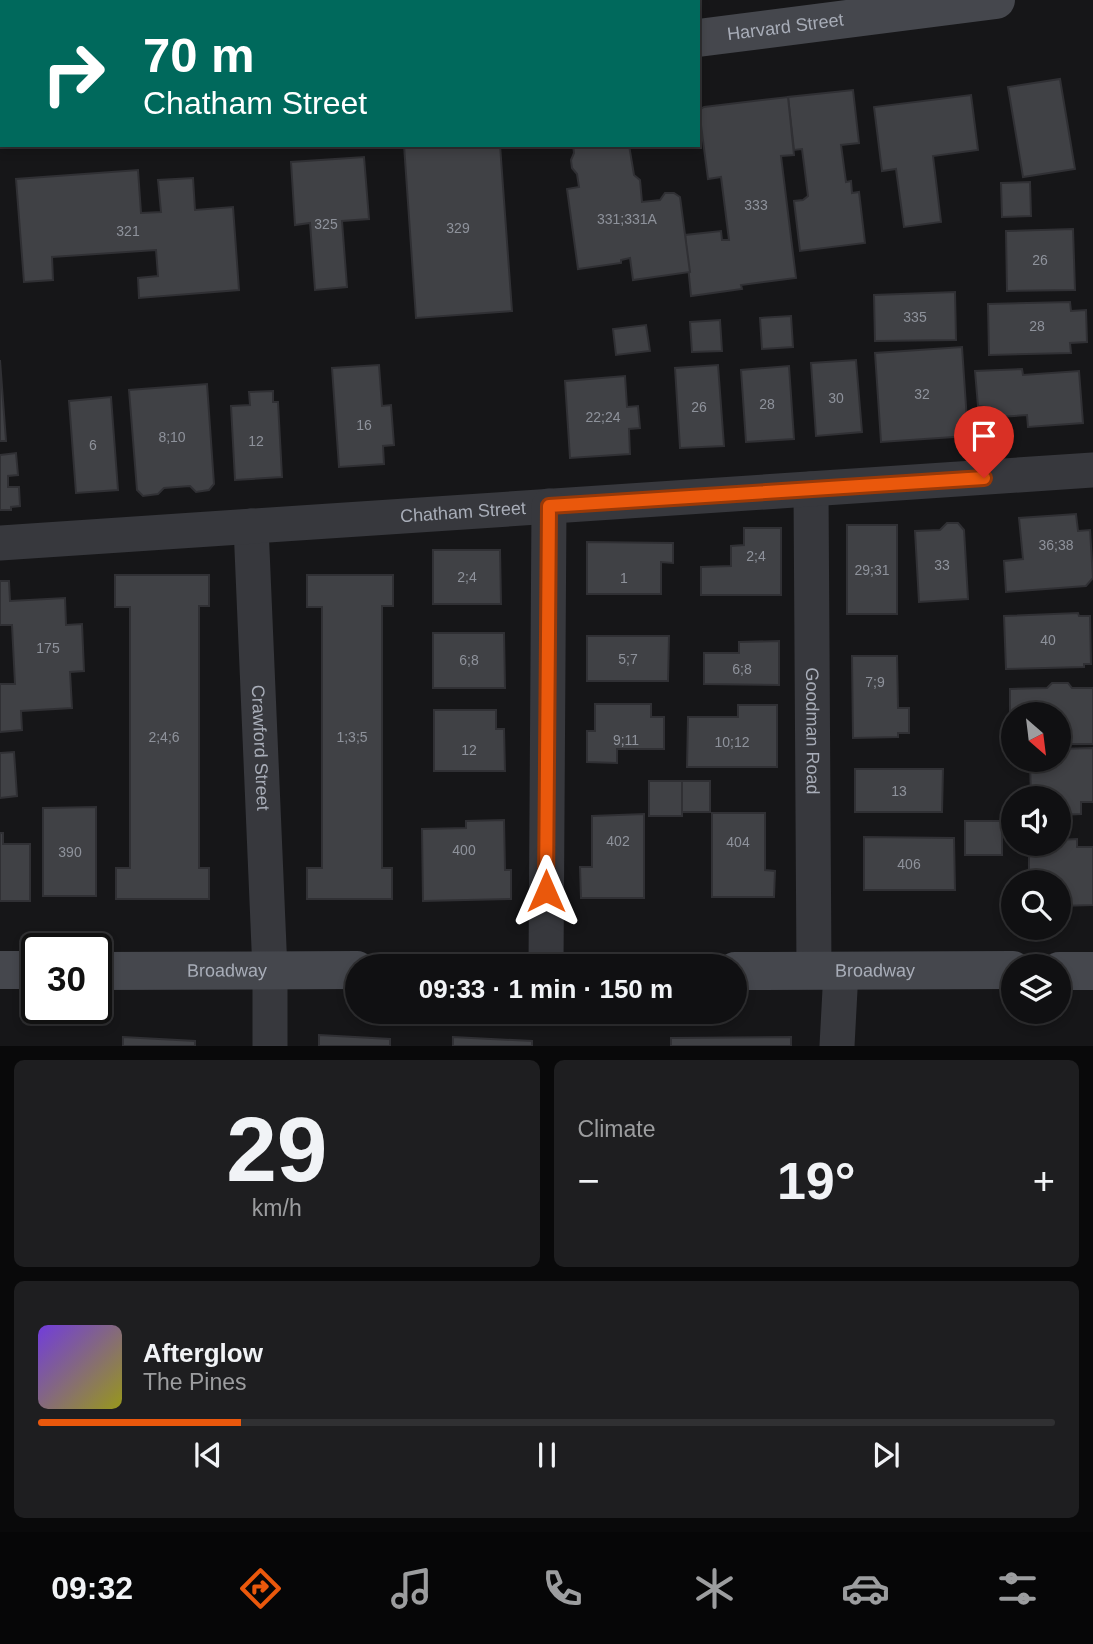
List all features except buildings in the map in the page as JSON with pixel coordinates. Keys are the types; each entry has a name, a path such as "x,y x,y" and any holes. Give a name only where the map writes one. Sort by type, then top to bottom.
{"main road":[{"name":"Harvard Street","path":"700,38 996,0"},
{"path":"0,970 21,970"},
{"name":"Broadway","path":"112,971 345,970"},
{"name":"Broadway","path":"747,971 1001,970"},
{"path":"1071,971 1093,971"}],"street":[{"name":"Chatham Street","path":"0,543 1093,470"},
{"name":"Goodman Road","path":"811,489 827,971 837,1045"},
{"path":"546,954 549,506"},
{"name":"Crawford Street","path":"251,526 271,971 270,1045"}],"route":[{"path":"546,891 549,506 984,478"}]}
